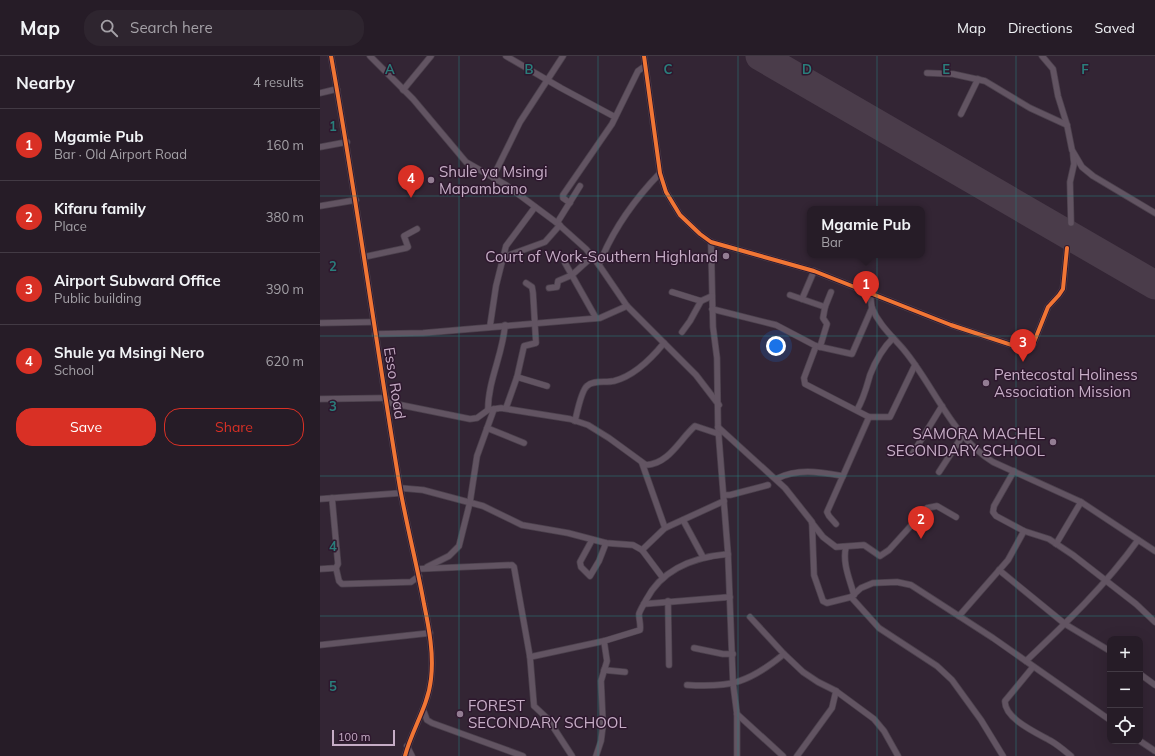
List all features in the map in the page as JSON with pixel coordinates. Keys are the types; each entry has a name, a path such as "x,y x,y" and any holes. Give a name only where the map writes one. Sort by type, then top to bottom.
{"street":[{"name":"Esso Road","path":"331,56 347,142 373,322 400,491 421,569 419,576 430,634 431,678 424,712 415,726 407,746 405,756"},
{"path":"370,56 424,111 466,162 506,185 558,224 592,256 627,306 696,375 718,405"},
{"path":"403,90 431,56"},
{"path":"506,56 615,117"},
{"path":"493,178 520,122 562,56"},
{"path":"644,56 660,173 666,192 676,210 689,225 711,242 814,271 951,325 1022,349 1030,350 1048,307 1060,295 1063,289 1067,248"},
{"path":"1042,56 1053,69 1058,96 1072,150 1074,164 1070,182 1071,223"},
{"path":"570,202 563,198 563,195 615,117 638,71 645,66"},
{"path":"927,73 946,74 978,79 1030,108 1067,126"},
{"path":"960,114 978,79"},
{"path":"320,93 337,89"},
{"path":"320,147 347,142"},
{"path":"1072,150 1082,167 1088,173 1155,213"},
{"path":"599,265 622,223 638,198 660,173"},
{"path":"504,258 545,242 558,224 580,186"},
{"path":"320,206 356,200"},
{"path":"490,326 496,286 509,240 535,207"},
{"path":"364,257 406,248 408,246 404,236 417,229"},
{"path":"711,242 712,309 717,358 718,427 728,554 733,683 737,714 737,756"},
{"path":"549,288 557,287 558,281 572,274 592,256"},
{"path":"565,263 596,318"},
{"path":"802,299 814,271"},
{"path":"506,408 517,377 524,346 536,343 536,323 532,287 526,283"},
{"path":"672,292 701,301"},
{"path":"831,292 825,307 823,318 827,324 804,378 805,384 869,417 890,418 915,365"},
{"path":"870,293 872,308 893,338 915,365 963,435 981,455 1081,502 1155,551"},
{"path":"790,295 825,307"},
{"path":"682,332 701,301 712,296"},
{"path":"375,334 423,333 596,318 612,314 627,306"},
{"path":"712,309 776,325 818,347 852,354 872,308"},
{"path":"320,323 373,322"},
{"path":"421,569 449,556 459,546 470,502 477,456 487,428 491,409 491,386 503,345 505,325"},
{"path":"857,410 865,396 871,374 878,358 893,338"},
{"path":"575,421 584,391 587,386 595,383 613,382 626,376 647,362 664,343"},
{"path":"517,377 547,386"},
{"path":"320,399 386,400 470,419 477,418 491,409 506,408 559,416 588,426 609,438 642,463 650,464 668,455 695,426 719,434"},
{"path":"913,453 942,406"},
{"path":"836,524 829,516 828,512 869,417"},
{"path":"718,427 776,479 823,537 836,547 846,548 851,545 864,545 880,556 889,550 927,508 937,506 956,517"},
{"path":"487,428 524,443"},
{"path":"939,472 963,435"},
{"path":"642,463 665,528"},
{"path":"776,479 793,472 804,471 824,472 843,476"},
{"path":"1014,471 998,498 993,512 996,516 1024,531 1056,544 1083,562 1136,604 1155,622"},
{"path":"642,550 665,528 730,495 768,485"},
{"path":"320,499 419,489 470,502 497,512 522,525 568,533 606,543 633,544 642,550 663,578"},
{"path":"332,498 338,564 336,568 339,581 342,584 411,582 419,576"},
{"path":"1056,544 1081,502"},
{"path":"683,520 703,557"},
{"path":"812,522 814,574 823,601 827,603 852,596 861,588 873,584 897,582 910,585 1026,661 1107,718"},
{"path":"959,616 1008,560 1024,531"},
{"path":"592,540 580,562 581,567 590,576 599,561 606,543"},
{"path":"1026,661 1065,624 1106,581 1138,540"},
{"path":"846,548 846,564 852,596 879,628 937,666 952,680 981,720 1003,756"},
{"path":"530,657 640,630 640,614 657,582 678,569 703,557 728,554"},
{"path":"421,569 512,565 514,567 530,657 534,706 548,719 572,756"},
{"path":"320,569 336,568"},
{"path":"999,570 1065,624 1107,649"},
{"path":"644,604 730,597"},
{"path":"668,601 669,665"},
{"path":"750,617 784,654 812,679 836,691 880,726 898,756"},
{"path":"320,645 430,634"},
{"path":"596,756 601,742 603,725 601,681 607,665 604,640"},
{"path":"694,648 733,654"},
{"path":"687,685 719,686 749,678 770,666 784,654"},
{"path":"1033,667 1005,701 1006,707 1025,727 1052,741 1072,756"},
{"path":"604,670 625,672"},
{"path":"1143,676 1155,685"},
{"path":"797,756 832,708 836,691"},
{"path":"424,712 427,720 432,723 524,756"},
{"path":"737,714 784,756"},
{"path":"1143,743 1155,751"},
{"path":"407,746 412,756"}],"runway":[{"path":"760,56 1155,285"}],"cycle path":[{"path":"331,56 400,488 428,622 432,660 431,679 427,699 405,756"},
{"path":"644,56 660,173 666,192 680,215 711,242 814,271 951,325 1027,350 1032,347 1048,307 1063,289 1067,248"}],"place":[{"name":"Shule ya Msingi Mapambano","path":"431,180"},
{"name":"Shule ya Msingi Nero","path":"411,198"},
{"name":"Court of Work-Southern Highland","path":"726,256"},
{"name":"Mgamie Pub","path":"866,304"},
{"name":"Airport Subward Office","path":"1023,362"},
{"name":"Pentecostal Holiness Association Mission","path":"986,383"},
{"name":"SAMORA MACHEL SECONDARY SCHOOL","path":"1053,442"},
{"name":"Kifaru family","path":"921,539"},
{"name":"FOREST SECONDARY SCHOOL","path":"460,714"}]}
